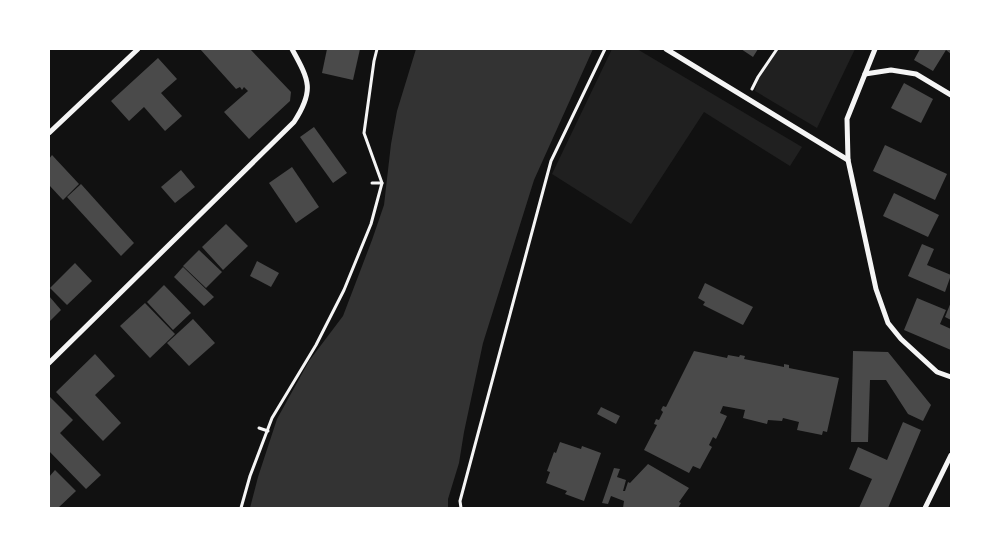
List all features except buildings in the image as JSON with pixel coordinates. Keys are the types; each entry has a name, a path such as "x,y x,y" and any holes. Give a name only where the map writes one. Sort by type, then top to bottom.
{"street":[{"path":"49,133 138,49"},
{"path":"49,363 294,122 308,96 305,72 292,49"},
{"path":"666,49 848,160"},
{"path":"875,49 847,119 848,160 876,289 888,323 901,339 937,372 951,377"},
{"path":"865,74 891,70 916,74 951,95"},
{"path":"925,508 951,455"}],"path":[{"path":"241,508 250,476 272,418 316,345 344,290 371,224 382,183 364,133 377,49"},
{"path":"461,508 460,501 551,161 605,49"},
{"path":"747,99 777,49"},
{"path":"372,183 382,183"},
{"path":"259,428 268,431"}],"shaded area":[{"path":"416,49 593,49 534,180 483,343 459,463 448,499 448,508 250,508 277,419 309,361 343,316 372,240 384,205 397,111"},
{"path":"612,49 637,49 802,147 790,166 704,112 631,224 552,174"},
{"path":"778,49 855,49 817,128 755,91 758,79"}]}
